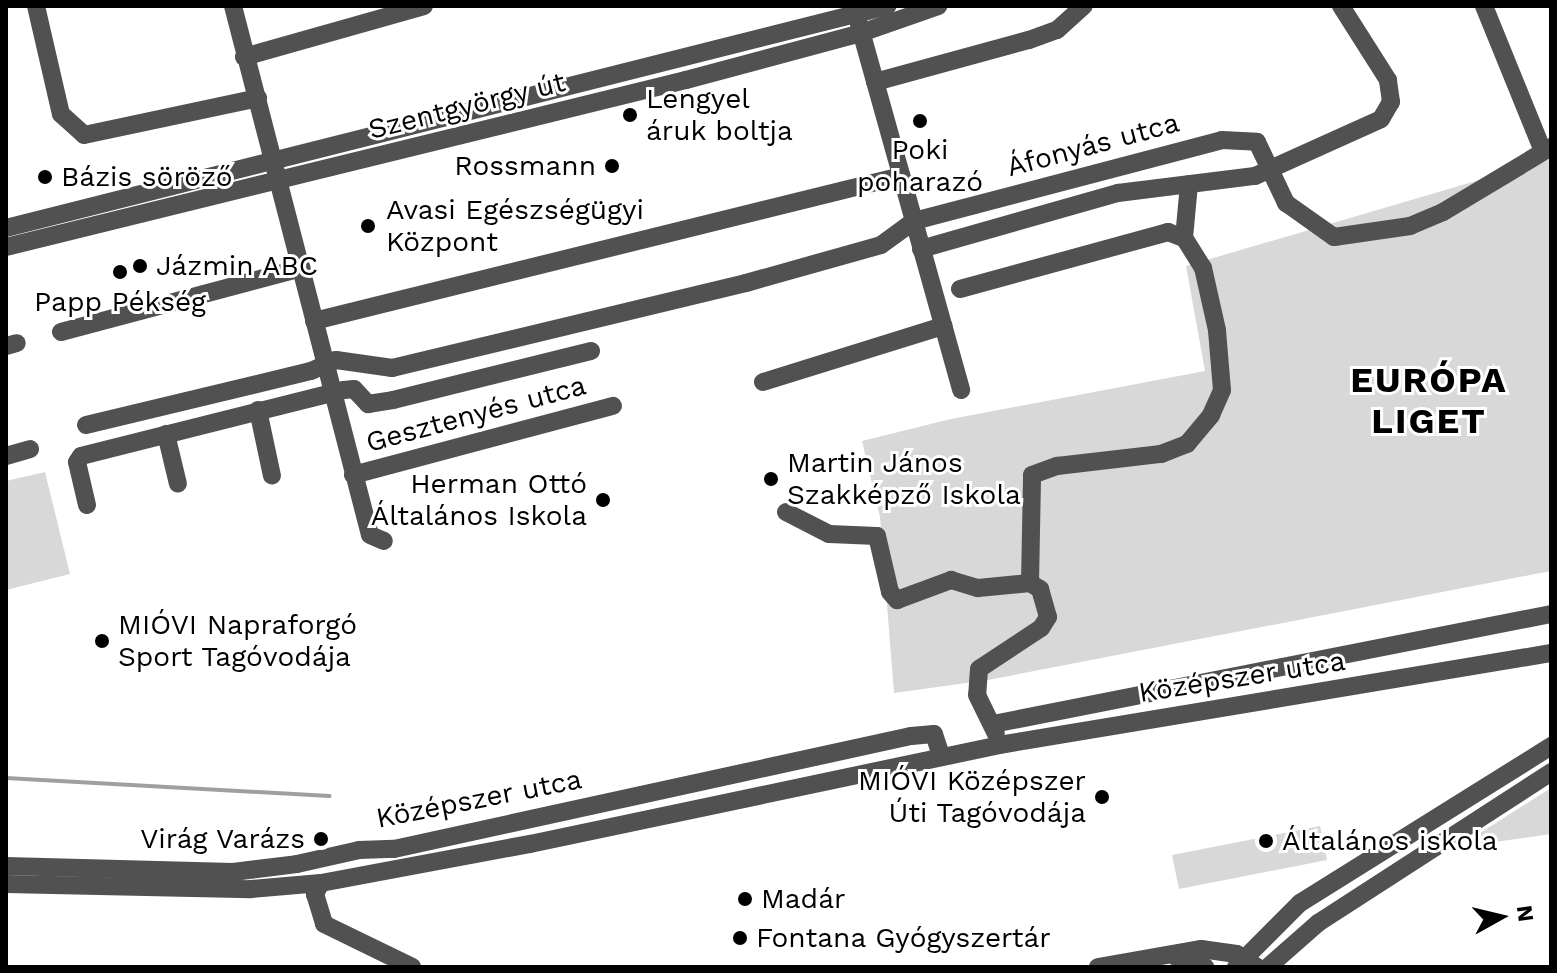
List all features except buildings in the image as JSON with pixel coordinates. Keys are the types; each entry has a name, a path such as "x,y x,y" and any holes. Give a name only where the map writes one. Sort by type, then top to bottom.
{"street":[{"path":"36,6 61,114 84,135 258,98"},
{"name":"Gesztenyés utca","path":"233,6 244,57 282,182 330,393 353,475 370,535 384,541"},
{"path":"244,57 424,6"},
{"name":"Szentgyörgy út","path":"6,247 282,182 858,18 887,6"},
{"name":"Szentgyörgy út","path":"6,228 858,18 938,6"},
{"path":"875,82 1057,30 1084,6"},
{"name":"Áfonyás utca","path":"921,249 1118,193 1223,183 1271,169 1388,111 1388,80 1341,6"},
{"path":"1271,169 1286,203 1334,237 1410,226 1443,212 1547,149 1484,6"},
{"path":"858,18 961,390"},
{"name":"Áfonyás utca","path":"325,367 336,360 392,368 839,259 881,245 914,221 1222,140 1257,142 1271,169"},
{"path":"314,321 901,176"},
{"path":"1184,238 1189,184"},
{"path":"960,289 1168,232 1184,238 1203,268 1217,330 1222,390 1211,415 1187,444 1161,454 1057,466 1032,475 1030,583 1047,602 1048,617 1041,628 984,661 979,669 977,695 993,724 999,745"},
{"path":"61,332 302,268"},
{"path":"763,382 943,326"},
{"name":"Gesztenyés utca","path":"87,505 77,462 81,456 330,393 354,389 368,404 393,400 591,351"},
{"path":"86,425 325,367"},
{"name":"Gesztenyés utca","path":"353,475 613,406"},
{"path":"258,410 272,476"},
{"path":"166,434 178,484"},
{"path":"6,456 30,449"},
{"path":"786,512 829,534 877,536 890,592 897,600 951,580 978,588 1030,583"},
{"name":"Középszer utca","path":"993,724 1327,662 1551,614"},
{"path":"1446,636 1450,669"},
{"name":"Középszer utca","path":"6,884 251,889 321,883 543,842 999,745 1551,653"},
{"path":"1322,693 1327,662"},
{"name":"Középszer utca","path":"6,866 233,872 359,850 394,849 911,736 934,734 941,756"},
{"path":"1098,967 1211,949 1245,963 1300,903 1551,746"},
{"path":"1268,967 1318,923 1551,772"},
{"path":"359,850 365,873"},
{"path":"321,883 315,894 324,924 412,967"},
{"path":"1169,956 1205,967"}],"shaded area":[{"name":"EURÓPA LIGET","path":"1551,159 1551,571 988,680 894,693 880,517 862,441 951,419 1205,371 1186,266"},
{"path":"45,472 70,574 6,590 6,481"},
{"path":"1551,788 1551,834 1475,845 1472,838"},
{"path":"1320,826 1327,860 1179,889 1172,855"}],"waterway":[{"path":"6,778 330,796"}],"place":[{"name":"Lengyel áruk boltja","path":"630,115"},
{"name":"Poki poharazó","path":"920,121"},
{"name":"Rossmann","path":"612,166"},
{"name":"Bázis söröző","path":"45,177"},
{"name":"Avasi Egészségügyi Központ","path":"368,226"},
{"name":"Jázmin ABC","path":"140,266"},
{"name":"Papp Pékség","path":"120,272"},
{"name":"Martin János Szakképző Iskola","path":"771,479"},
{"name":"Herman Ottó Általános Iskola","path":"603,500"},
{"name":"MIÓVI Napraforgó Sport Tagóvodája","path":"102,641"},
{"name":"MIÓVI Középszer Úti Tagóvodája","path":"1102,797"},
{"name":"Virág Varázs","path":"321,839"},
{"name":"Általános iskola","path":"1266,841"},
{"name":"Madár","path":"745,899"},
{"name":"Fontana Gyógyszertár","path":"740,938"}],"district":[{"name":"EURÓPA LIGET","path":"1429,400"}]}
